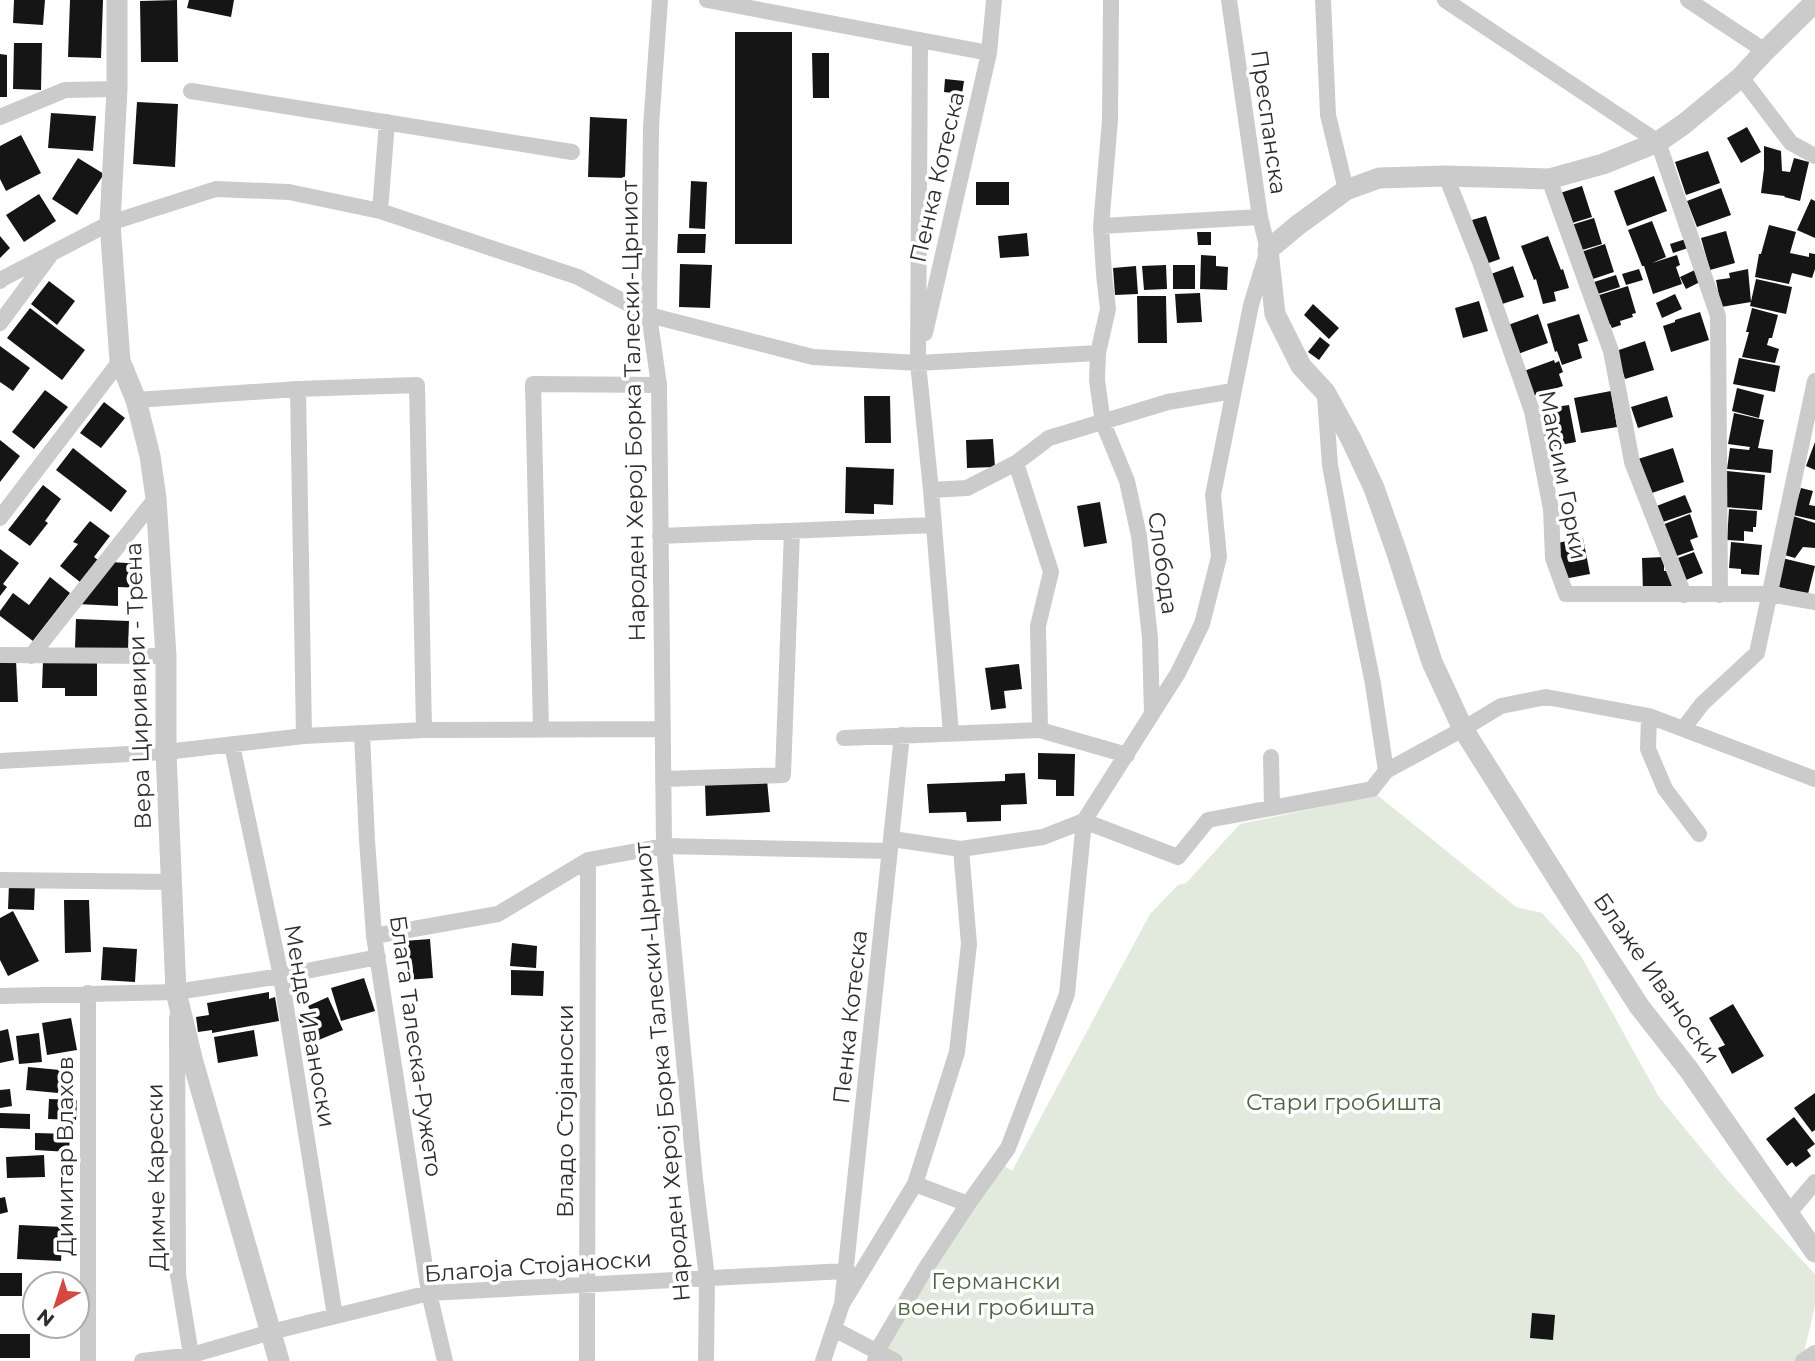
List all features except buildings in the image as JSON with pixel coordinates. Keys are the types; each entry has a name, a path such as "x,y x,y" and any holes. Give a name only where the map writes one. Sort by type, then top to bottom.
{"street":[{"name":"Вера Циривири - Трена","path":"117,0 117,89 110,223 120,361 136,400 150,456 156,498 166,656 166,752 176,992 193,1062 279,1361"},
{"name":"Народен Херој Борка Талески-Црниот","path":"660,0 651,127 649,315 659,385 664,846 707,1278 706,1361"},
{"path":"707,0 989,53"},
{"name":"Пенка Котеска","path":"918,363 989,53 994,0"},
{"name":"Слобода","path":"1111,0 1110,120 1101,226 1108,309 1098,353 1097,380 1103,423 1127,481 1139,536 1150,638 1152,714"},
{"name":"Преспанска","path":"1229,0 1260,217 1268,250"},
{"path":"1323,0 1328,115 1346,190"},
{"path":"1445,0 1658,142 1718,316 1720,595"},
{"path":"1688,0 1765,51"},
{"path":"876,1356 924,1271 1009,1148 1067,994 1084,821 1178,673 1202,624 1219,557 1213,495 1251,304 1268,250 1346,190 1379,178 1446,176 1549,179 1603,164 1658,142 1741,77 1815,2"},
{"name":"Пенка Котеска","path":"920,40 918,363 951,733"},
{"path":"1741,77 1791,143 1815,156"},
{"path":"0,117 65,90 117,89"},
{"path":"191,90 572,152"},
{"path":"380,211 387,122"},
{"name":"Максим Горки","path":"1446,176 1532,411 1551,509 1553,558 1566,594 1769,594 1815,602"},
{"path":"1549,179 1611,351 1632,462 1684,595"},
{"path":"0,281 110,223 216,189 289,192 380,211 578,277 649,315 813,357 918,363 1098,353"},
{"path":"1101,226 1260,217"},
{"name":"Блаже Иваноски","path":"1268,250 1275,314 1301,366 1325,392 1374,488 1432,662 1463,729 1632,995 1689,1069 1815,1252"},
{"path":"0,323 52,253"},
{"path":"0,518 120,361"},
{"path":"1682,729 1702,704 1757,653 1815,381"},
{"path":"541,729 533,384 659,385"},
{"path":"136,400 298,389 417,385 424,730"},
{"path":"298,389 304,736"},
{"path":"931,490 967,488 1016,463 1049,438 1168,402 1234,391"},
{"path":"1325,392 1330,465 1373,684 1386,771"},
{"path":"1016,463 1051,572 1038,626 1040,730"},
{"path":"31,656 156,498"},
{"path":"660,536 934,525"},
{"path":"663,779 783,775 792,531"},
{"path":"0,655 166,656"},
{"path":"374,936 498,914 588,860 664,846 891,845 961,849 1043,837 1084,821 1178,857 1208,820 1371,789 1386,771 1501,706 1546,697 1648,716 1815,779"},
{"path":"1648,716 1648,748 1665,789 1699,834"},
{"path":"0,761 166,752 304,736 424,730 663,729"},
{"path":"844,738 1040,730 1127,755"},
{"name":"Блага Талеска-Ружето","path":"362,734 374,936 429,1293 445,1361"},
{"name":"Пенка Котеска","path":"823,1361 852,1274 902,735"},
{"name":"Менде Иваноски","path":"232,745 281,976 335,1316"},
{"path":"1271,757 1272,807"},
{"name":"Пенка Котеска","path":"852,1274 915,1184 957,1052 970,944 961,849"},
{"name":"Владо Стојаноски","path":"587,1361 588,860"},
{"path":"0,880 172,882"},
{"path":"0,996 176,992 281,976 377,957"},
{"name":"Димче Карески","path":"176,992 178,1275 192,1358"},
{"name":"Димитар Влахов","path":"88,993 88,1361"},
{"path":"1788,1214 1815,1182"},
{"path":"915,1184 968,1204"},
{"name":"Благоја Стојаноски","path":"142,1361 192,1358 271,1332 429,1293 707,1278 852,1274"},
{"path":"834,1329 876,1356 895,1361"},
{"path":"1803,1361 1815,1353"}],"green space":[{"name":"Стари гробишта","path":"1377,795 1516,907 1542,913 1581,956 1659,1097 1728,1181 1815,1274 1815,1306 1802,1361 905,1361 884,1349 973,1204 1005,1166 1012,1171 1150,914 1178,885 1186,883 1240,824"}],"park label":[{"name":"Германски воени гробишта","path":"996,1294"}]}
